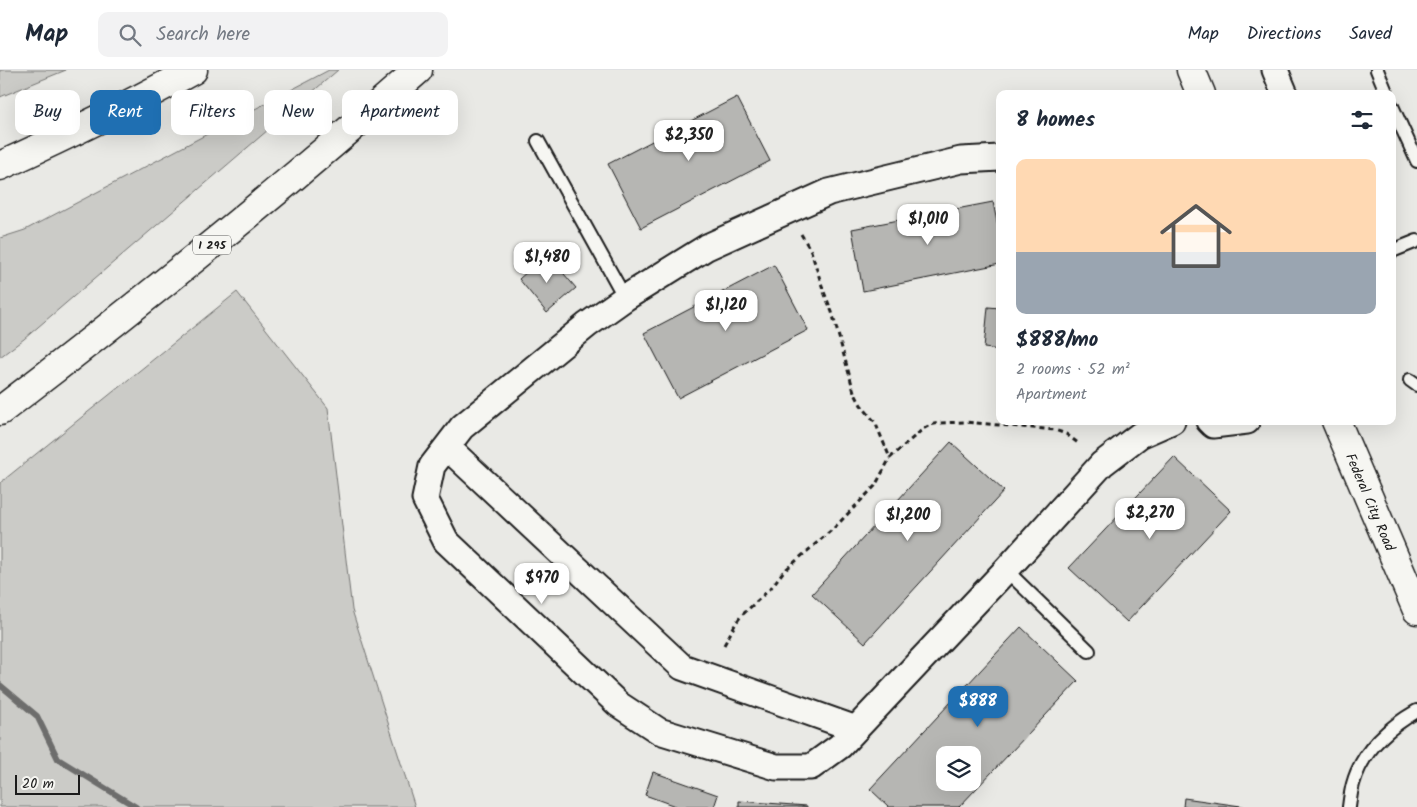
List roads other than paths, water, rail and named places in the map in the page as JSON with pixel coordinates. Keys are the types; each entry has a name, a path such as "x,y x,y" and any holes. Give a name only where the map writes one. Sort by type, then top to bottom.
{"main road":[{"path":"0,166 75,132 193,70"},
{"name":"I 295","path":"0,411 184,268 418,70"},
{"path":"1191,70 1199,90"},
{"name":"Federal City Road","path":"1338,425 1417,610"}],"street":[{"path":"1275,70 1283,90"},
{"path":"996,158 961,160 829,192 707,247 587,325 462,427 432,466 425,499 446,541 618,704 659,731 776,767 811,767 840,746 856,730 1102,464 1140,435 1163,425"},
{"path":"447,447 682,667 856,730"}],"lane":[{"path":"1377,70 1385,90"},
{"path":"1396,115 1417,161"},
{"path":"538,141 626,298"},
{"path":"1396,249 1417,241"},
{"path":"1006,570 1089,651"},
{"path":"1348,807 1353,783 1363,761 1378,739 1401,720 1417,711"}],"waterway":[{"path":"0,685 37,716 58,759 136,807"}]}
